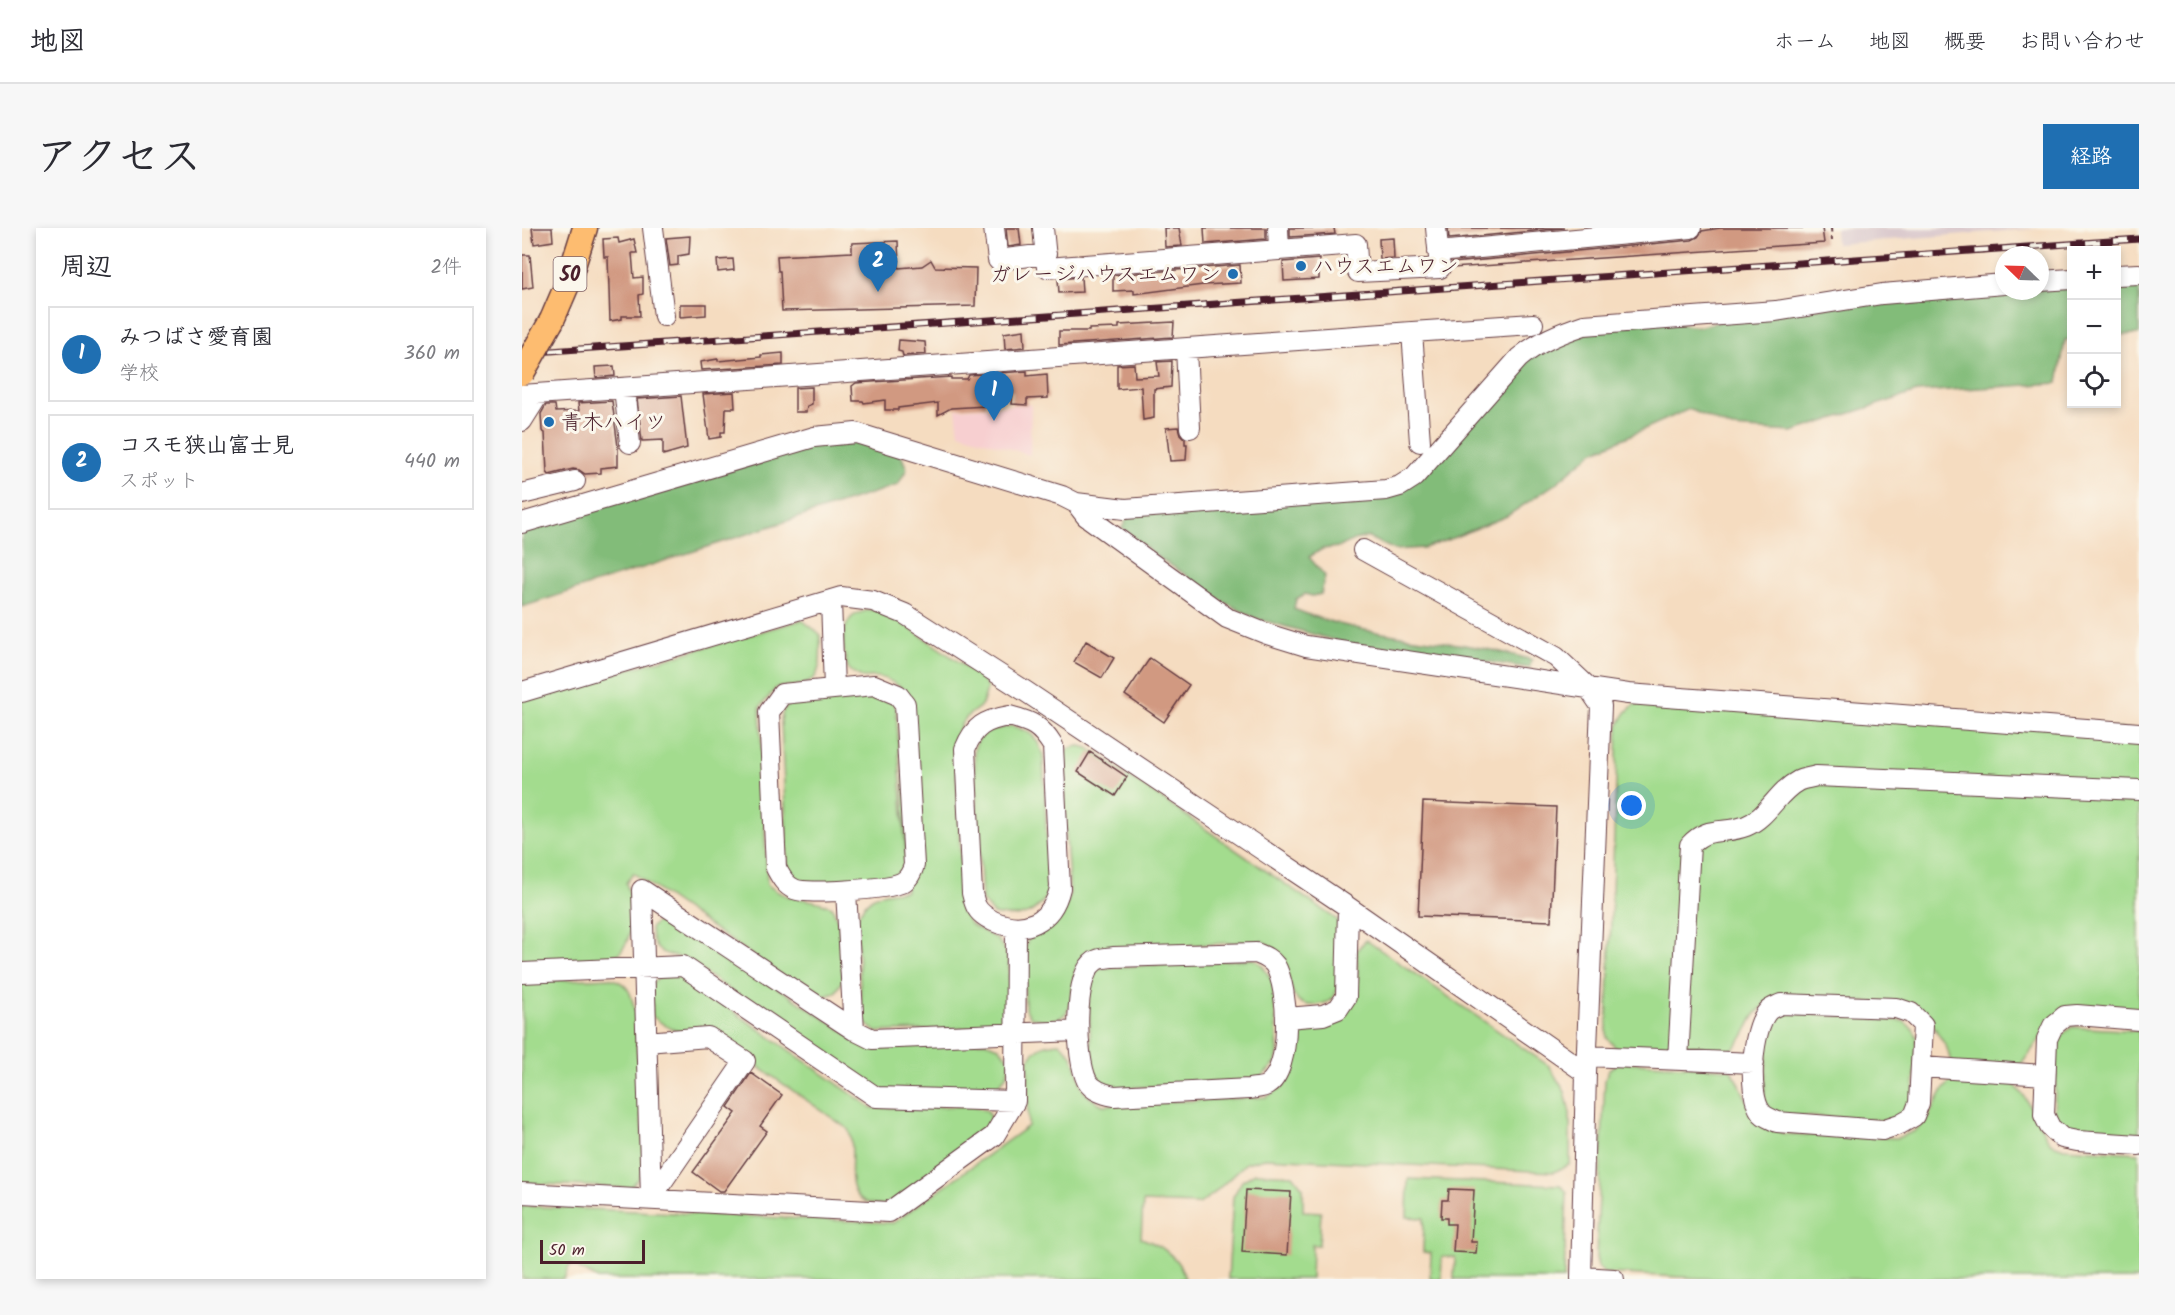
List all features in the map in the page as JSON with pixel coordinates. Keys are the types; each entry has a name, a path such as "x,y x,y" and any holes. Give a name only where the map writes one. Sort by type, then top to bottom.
{"main road":[{"name":"50","path":"522,374 552,320 567,285 585,228"}],"street":[{"path":"653,228 664,316"},
{"path":"994,228 998,260 1046,254"},
{"path":"1043,228 1047,268 1280,250 1349,236 1356,244 1358,272 1440,268 1436,228"},
{"path":"1278,228 1280,250"},
{"path":"1438,252 1500,237 1691,228"},
{"path":"2121,275 2139,274"},
{"path":"2049,280 2067,279"},
{"path":"522,523 814,437 856,433 1062,496 1076,503 1125,509 1386,490 1400,486 1414,477 1519,358 1533,346 1560,333 1584,326 1776,311 1882,294 1995,285"},
{"path":"522,421 530,394 1533,324"},
{"path":"1412,332 1420,441"},
{"path":"1186,349 1190,428"},
{"path":"624,388 630,443"},
{"path":"522,494 575,481"},
{"path":"1076,503 1086,516 1227,618 1306,646 1628,694 2139,733"},
{"path":"1363,550 1556,657 1588,687 1600,706 1581,1278 1614,1279"},
{"path":"522,692 841,597 873,601 905,614 1025,691 1587,1065 1678,1060 1754,1063"},
{"path":"831,600 834,689"},
{"path":"874,685 898,695 905,704 914,865 911,874 903,883 846,891 795,890 784,882 776,868 770,712 782,694 834,689 874,685"},
{"path":"1025,691 1030,722"},
{"path":"1009,716 1030,722 1044,731 1053,746 1060,888 1057,902 1036,923 1016,928 985,917 976,907 972,892 965,749 970,735 981,725 995,718 1009,716"},
{"path":"1678,1060 1690,845 1699,836 1709,832 1744,827 1762,817 1776,799 1799,780 1816,776 2139,790"},
{"path":"651,1198 642,890 854,1030 872,1039 1078,1031"},
{"path":"846,891 854,1030"},
{"path":"1287,1018 1323,1015 1338,1009 1346,997 1348,906"},
{"path":"522,1193 889,1212 994,1136 1015,1101 1016,928"},
{"path":"1256,953 1269,958 1276,967 1287,1018 1284,1055 1278,1071 1267,1085 1249,1089 1114,1096 1098,1092 1087,1081 1078,1031 1080,988 1086,971 1095,961 1113,957 1256,953"},
{"path":"522,973 682,966 876,1097 1015,1101"},
{"path":"1781,1004 1896,1008 1911,1013 1923,1025 1919,1103 1914,1116 1882,1130 1777,1122 1762,1114 1754,1098 1754,1063 1760,1026 1768,1011 1781,1004"},
{"path":"2139,1020 2065,1016 2053,1026 2047,1039 2044,1075 2044,1115 2050,1127 2062,1138 2139,1145"},
{"path":"645,1042 708,1037 745,1061 651,1198"},
{"path":"1921,1067 2044,1075"}],"path":[{"path":"1831,228 1832,241"}],"shaded area":[{"path":"1835,228 2042,228 1836,244"},
{"path":"1031,404 1030,455 959,433 956,409"}],"green space":[{"path":"2139,274 2139,334 2121,335 2121,275"},
{"path":"2067,279 2067,340 2065,340 2058,383 1917,392 1792,432 1732,428 1689,409 1593,452 1555,484 1507,516 1450,539 1424,548 1395,550 1367,537 1339,547 1322,549 1309,557 1325,576 1321,594 1312,596 1305,594 1296,599 1294,609 1352,627 1502,652 1532,660 1529,668 1348,644 1255,618 1203,591 1186,575 1156,556 1122,528 1135,504 1386,490 1544,341 1652,320 1698,327 1753,313 1995,292 1995,300 2049,300 2049,280"},
{"path":"856,439 901,455 907,469 898,485 522,607 522,529 812,443"},
{"path":"873,609 886,612 981,677 987,688 979,708 970,714 961,725 955,746 963,910 970,924 997,939 1009,956 1009,1009 1005,1021 994,1027 876,1032 865,1023 862,1015 856,919 870,899 889,892 906,891 902,688 884,678 863,678 849,670 844,650 845,630 851,618 858,613"},
{"path":"802,620 820,634 819,669 812,680 803,684 777,687 760,707 767,884 783,895 832,907 839,924 843,980 835,993 821,997 807,993 633,873 626,883 635,913 627,942 620,953 604,959 522,965 522,699"},
{"path":"877,693 890,698 896,707 906,861 902,871 892,876 809,884 794,879 788,870 781,720 783,711 792,700"},
{"path":"1641,702 2139,730 2139,1016 2049,1026 2018,1069 1952,1066 1947,1048 1929,1019 1907,1005 1775,996 1756,1013 1741,1040 1727,1052 1720,1054 1619,1051 1607,1038 1618,727 1627,712"},
{"path":"1012,726 1032,735 1043,755 1049,893 1032,912 1019,916 993,914 982,900 974,750 983,734"},
{"path":"1080,746 1088,748 1340,922 1340,980 1332,998 1325,1003 1313,1005 1304,1004 1298,1000 1293,993 1280,955 1274,948 1262,941 1093,951 1077,966 1071,1004 1067,1011 1061,1017 1051,1020 1032,1018 1025,1009 1024,950 1028,940 1060,918 1070,896 1061,761 1067,750"},
{"path":"667,915 863,1044 985,1042 999,1047 1010,1060 1007,1075 995,1089 879,1092 683,958 659,950 653,941 651,927"},
{"path":"1366,940 1549,1066 1565,1092 1570,1113 1570,1164 1554,1172 1265,1158 1246,1163 1199,1204 1143,1202 1141,1238 1169,1253 1179,1265 1185,1279 598,1279 570,1264 564,1279 522,1279 522,1206 893,1223 1028,1126 1028,1061 1037,1049 1049,1044 1060,1043 1069,1052 1084,1091 1103,1105 1267,1097 1283,1086 1289,1072 1292,1050 1299,1031 1335,1019 1351,1007 1357,990 1357,950"},
{"path":"1254,959 1262,965 1273,982 1278,1052 1276,1063 1258,1080 1108,1089 1098,1085 1092,1070 1088,990 1094,971 1102,968"},
{"path":"673,974 690,981 872,1108 973,1106 988,1111 991,1122 986,1135 887,1205 870,1203 860,1198 854,1189 852,1178 851,1140 848,1129 707,1031 677,1031 652,1016 652,983 661,977"},
{"path":"609,978 628,989 635,1012 644,1166 639,1178 630,1188 522,1183 522,982"},
{"path":"1784,1012 1903,1021 1913,1029 1917,1037 1913,1107 1899,1121 1777,1115 1769,1109 1764,1099 1769,1023"},
{"path":"2072,1027 2139,1031 2139,1137 2062,1130 2054,1114 2057,1044 2063,1034"},
{"path":"1620,1062 1730,1069 1755,1118 1784,1134 1897,1138 1915,1131 1928,1117 1943,1090 1953,1079 2013,1083 2024,1096 2050,1143 2064,1148 2139,1153 2139,1279 1719,1279 1604,1273 1598,1267 1596,1257 1605,1080 1609,1069"},
{"path":"1255,1173 1293,1175 1303,1188 1303,1211 1321,1212 1319,1245 1312,1245 1311,1279 1228,1279 1233,1197 1242,1181"},
{"path":"1408,1179 1560,1185 1567,1192 1564,1279 1454,1279 1455,1257 1442,1257 1441,1279 1430,1279 1431,1253 1423,1252 1424,1218 1407,1217"}],"building":[{"path":"532,228 552,228 553,241 534,244"},
{"path":"1006,228 1019,228 1021,245 1008,247"},
{"path":"1164,228 1179,228 1182,246 1165,247"},
{"path":"1204,228 1266,228 1266,239 1205,244"},
{"path":"1290,228 1334,228 1335,234 1290,237"},
{"path":"1448,228 1564,228 1449,239"},
{"path":"1720,228 1822,228 1824,243 1452,268 1452,263 1692,240 1702,231"},
{"path":"690,236 689,254 678,256 678,265 670,266 666,238"},
{"path":"618,238 619,243 634,239 637,253 632,253 634,278 643,277 643,294 639,295 640,316 622,316 622,319 610,321 608,257 604,257 603,239"},
{"path":"1393,238 1394,258 1380,259 1379,239"},
{"path":"898,241 899,268 922,266 931,260 935,267 976,268 975,306 782,311 777,256 852,252 852,243"},
{"path":"522,255 530,255 533,287 522,289"},
{"path":"733,259 734,270 718,272 717,260"},
{"name":"ハウスエムワン","path":"1319,259 1319,279 1284,281 1283,262"},
{"path":"1240,265 1241,283 1203,285 1134,294 1134,290 1113,291 1113,275"},
{"path":"1081,277 1082,292 1059,293 1058,279"},
{"path":"680,304 706,304 706,315 680,317"},
{"path":"1174,322 1173,337 1059,345 1059,331 1089,331 1089,329 1119,328 1119,325"},
{"path":"1024,330 1025,347 1005,349 1004,333"},
{"path":"899,340 925,342 926,354 903,356 902,352 898,351"},
{"path":"783,353 783,365 701,370 700,362"},
{"path":"1172,361 1171,387 1154,389 1154,418 1143,420 1141,387 1117,389 1117,365 1134,364 1135,377 1159,376 1157,362"},
{"path":"614,366 615,376 596,378 595,367"},
{"path":"1027,371 1027,376 1047,374 1048,398 1027,399 1027,405 1012,404 1013,391 986,395 986,406 951,408 938,415 938,403 885,410 885,400 864,403 853,401 852,386 856,383 951,377 951,379 967,379 969,375"},
{"path":"812,387 812,404 807,406 806,412 795,412 795,388"},
{"path":"734,392 735,408 726,408 725,432 721,432 721,437 709,439 703,394"},
{"path":"681,396 687,448 663,455 663,440 642,441 637,399"},
{"path":"612,401 618,466 601,468 601,473 585,474 573,469 549,475 541,414 546,405 555,405 556,412 579,411 578,403"},
{"path":"1178,427 1187,444 1186,460 1170,461 1166,428"},
{"path":"1086,641 1114,658 1102,678 1074,662"},
{"path":"1150,658 1189,685 1164,722 1125,695"},
{"path":"1090,752 1127,777 1115,796 1078,772"},
{"path":"1423,802 1556,807 1551,921 1418,916"},
{"path":"751,1073 782,1095 760,1126 767,1131 724,1191 719,1191 693,1172 736,1113 728,1107"},
{"path":"1449,1189 1474,1190 1471,1242 1477,1242 1476,1253 1453,1252 1455,1224 1447,1224 1447,1218 1441,1218 1442,1200 1448,1200"},
{"path":"1246,1190 1291,1192 1287,1255 1242,1252"}],"railway":[{"path":"522,353 2139,239"}],"place":[{"name":"ハウスエムワン","path":"1301,266"},
{"name":"ガレージハウスエムワン","path":"1233,274"},
{"name":"コスモ狭山富士見","path":"878,292"},
{"name":"みつばさ愛育園","path":"994,421"},
{"name":"青木ハイツ","path":"549,422"}]}
